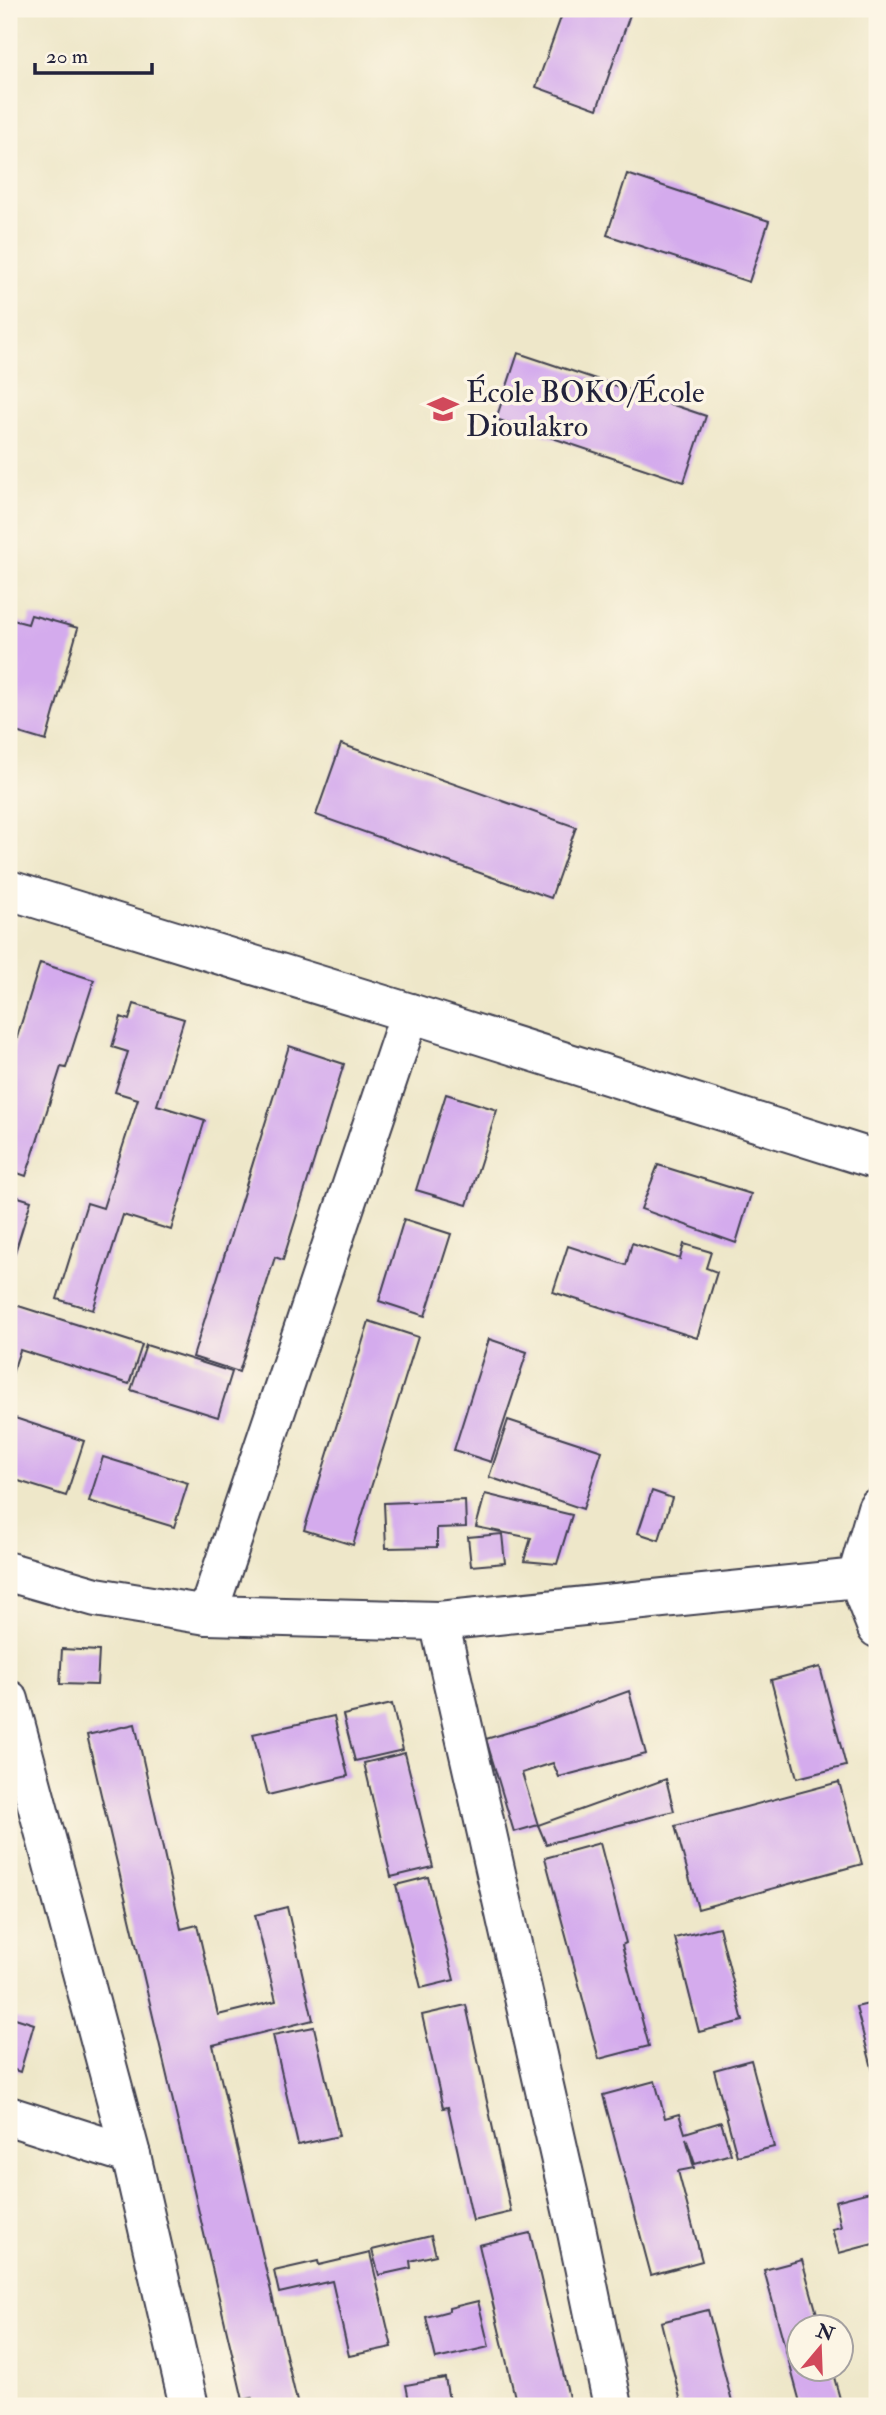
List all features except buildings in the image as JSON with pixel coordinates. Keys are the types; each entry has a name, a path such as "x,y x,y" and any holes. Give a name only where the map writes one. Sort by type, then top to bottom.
{"street":[{"path":"9,890 877,1160"},
{"path":"207,1615 410,1013"},
{"path":"877,1508 867,1576 877,1628"},
{"path":"9,1572 96,1597 207,1615 439,1621 867,1576"},
{"path":"439,1621 574,2218 613,2406"},
{"path":"9,1700 131,2155 189,2406"},
{"path":"9,2116 131,2155"}],"place":[{"name":"École BOKO/École Dioulakro","path":"443,409"}]}
